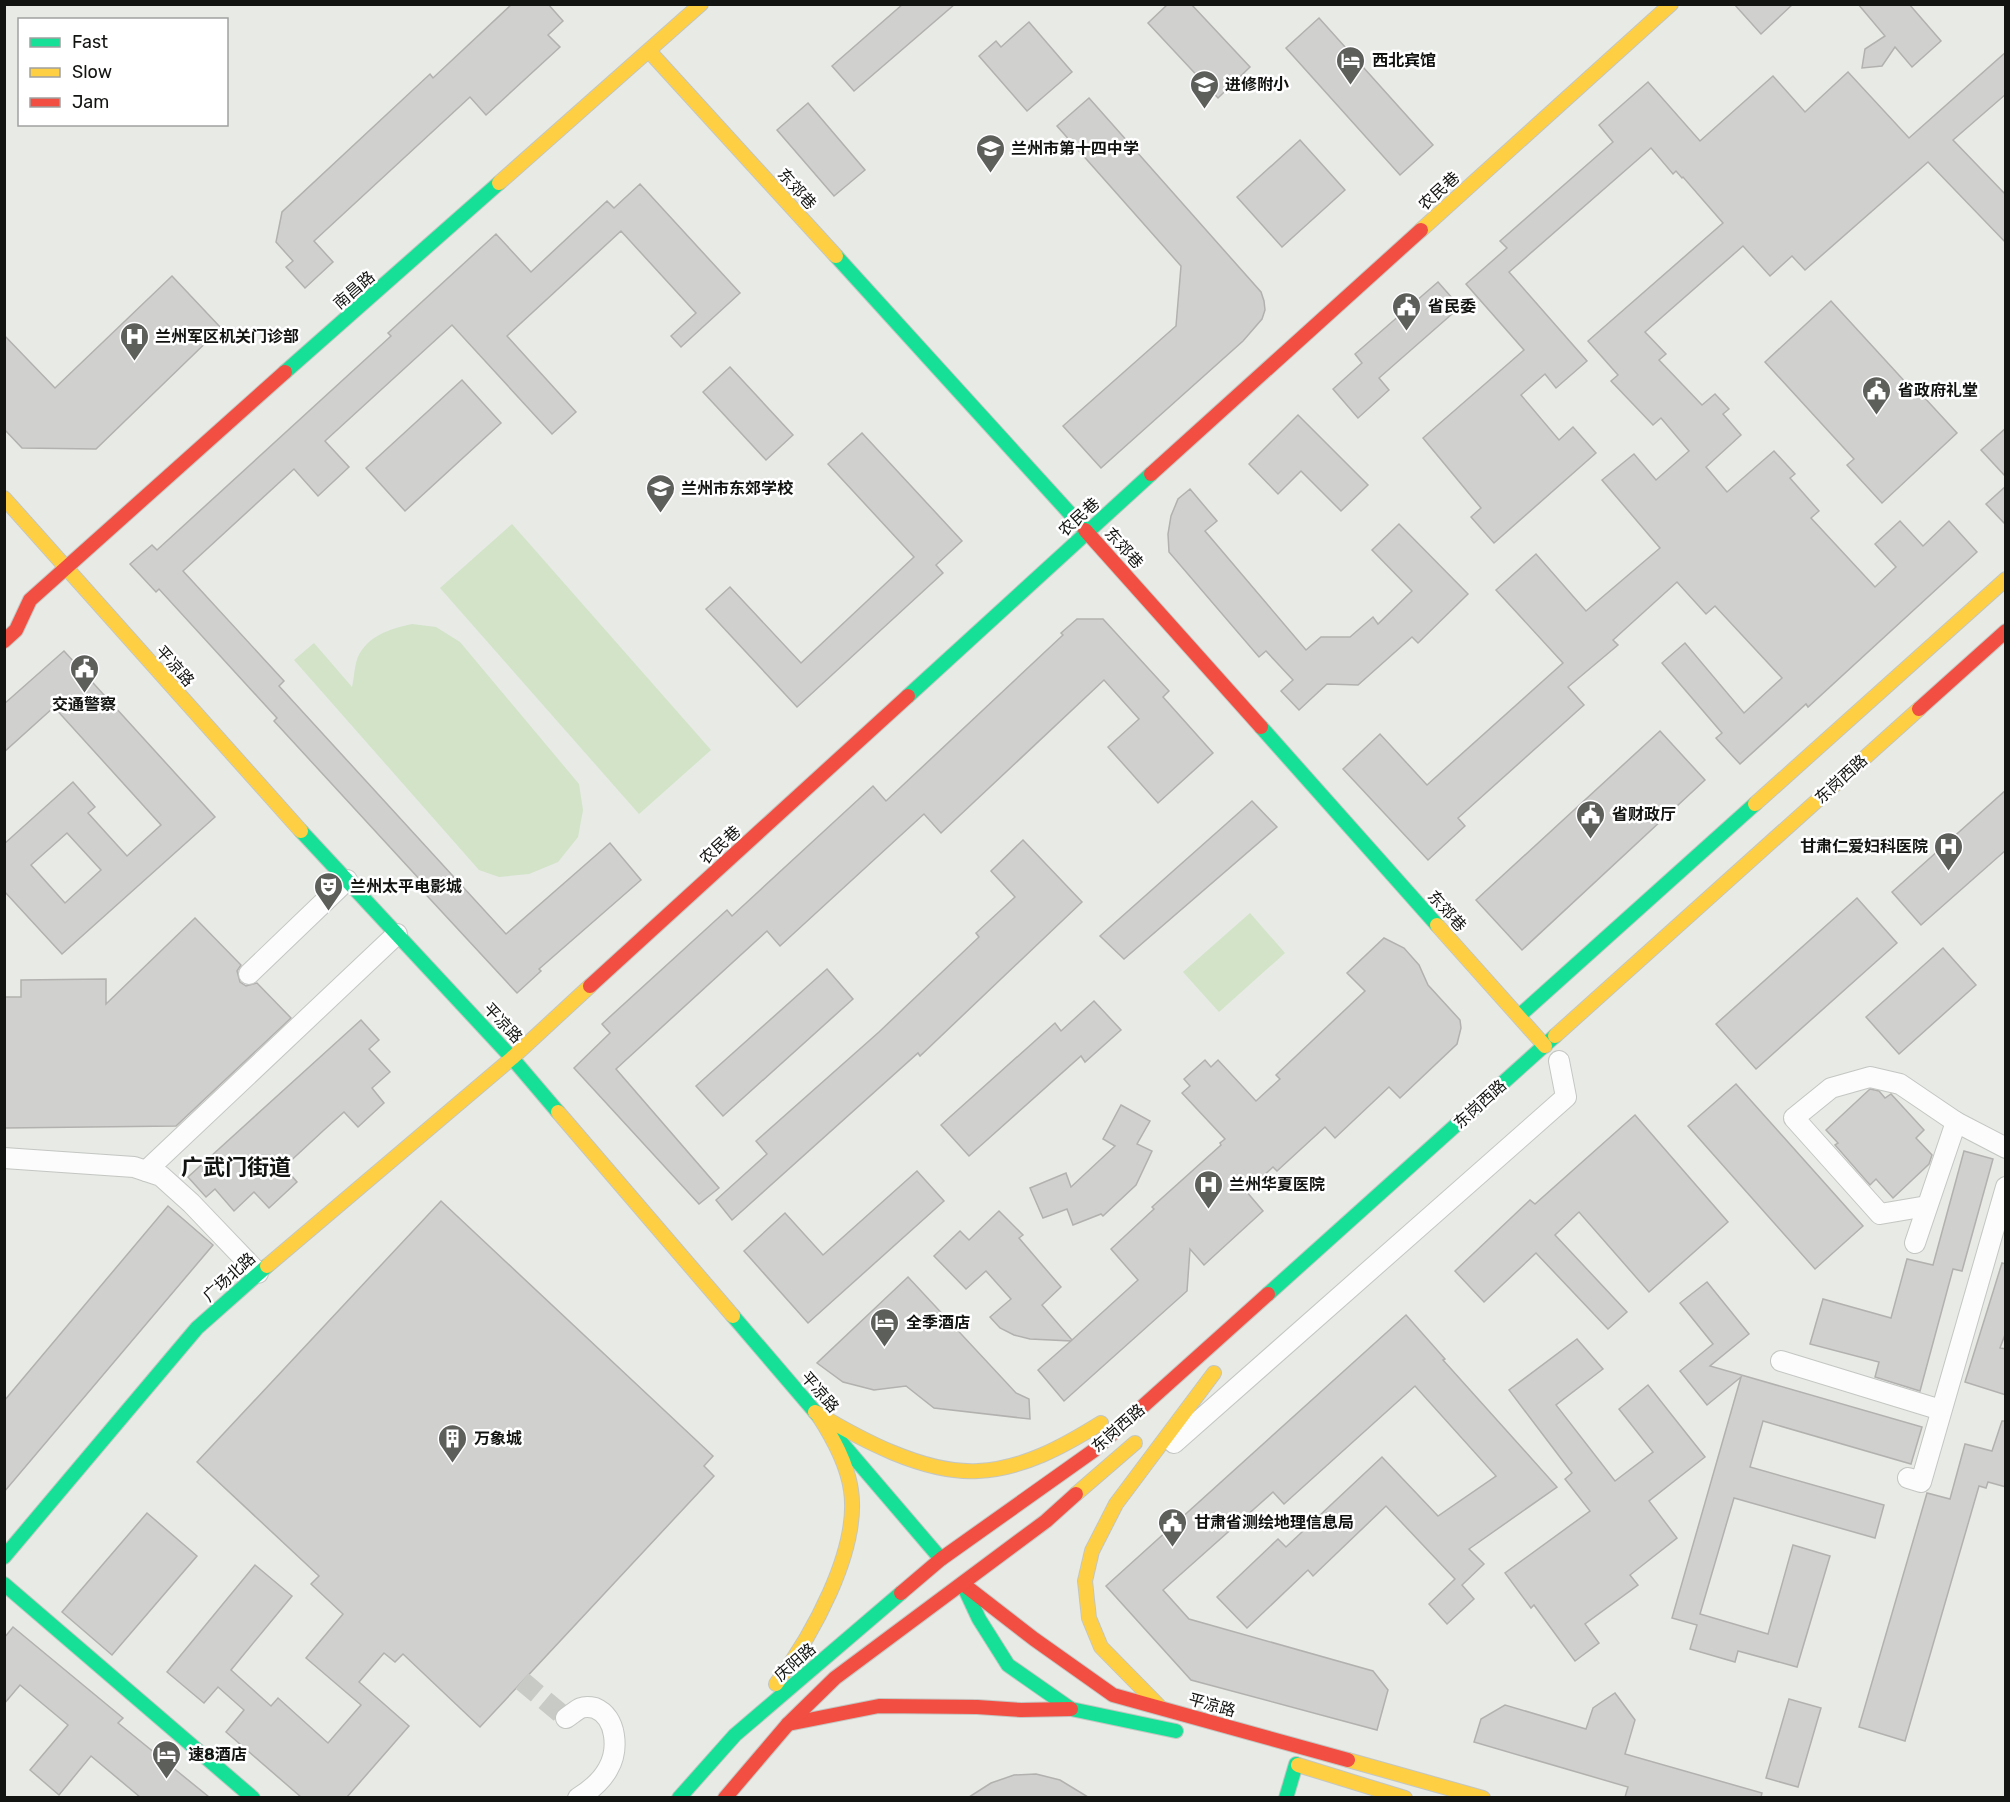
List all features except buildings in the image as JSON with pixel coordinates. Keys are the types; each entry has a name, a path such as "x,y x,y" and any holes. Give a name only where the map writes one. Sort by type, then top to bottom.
{"street":[{"name":"南昌路","path":"13,607 30,600 701,4"},
{"name":"农民巷","path":"512,1058 1087,532 1671,4"},
{"name":"东郊巷","path":"649,51 1087,532 1545,1046"},
{"name":"平凉路","path":"4,498 268,796 512,1058 952,1571 1034,1639 1113,1695 1483,1797"},
{"path":"1519,1016 2006,579"},
{"name":"南昌路","path":"4,641 16,630 30,600"},
{"name":"东岗西路","path":"952,1571 1199,1358 2006,632"},
{"path":"249,974 347,880"},
{"path":"146,1171 397,934"},
{"name":"广场北路","path":"4,1557 197,1328 258,1273 512,1058"},
{"path":"1161,1708 1101,1647 1089,1618 1085,1581 1092,1551 1102,1527 1116,1504 1140,1473 1566,1097 1559,1061"},
{"path":"1927,1206 1880,1214 1794,1118 1831,1088 1870,1077 1900,1084 1956,1122 2006,1148"},
{"path":"1915,1243 1956,1122"},
{"path":"4,1158 134,1167 161,1176 258,1273"},
{"path":"1908,1478 1921,1482 2006,1187"},
{"path":"815,1412 852,1433 921,1462 959,1471 990,1469 1031,1459 1082,1435 1199,1358"},
{"path":"1782,1362 1941,1410"},
{"name":"东岗西路","path":"1140,1473 1218,1369 1161,1420"},
{"path":"735,1735 792,1665 829,1592 851,1522 852,1502 845,1466 839,1449 815,1412"},
{"name":"东岗西路","path":"952,1571 1046,1521 1143,1436"},
{"name":"平凉路","path":"952,1571 1008,1665 1071,1709 1184,1734"},
{"path":"725,1797 788,1724 952,1571"},
{"name":"庆阳路","path":"679,1797 735,1735 952,1571"},
{"path":"4,1584 252,1797"},
{"path":"788,1724 879,1706 1071,1709"},
{"path":"566,1718 582,1707 591,1707 603,1712 610,1720 615,1736 609,1768 594,1788 578,1797"},
{"path":"1286,1797 1290,1763 1405,1797"}],"green space":[{"path":"512,524 711,750 639,814 440,588"},
{"path":"412,624 436,627 460,642 579,784 583,810 578,837 558,862 529,874 499,877 479,870 294,660 314,643 352,687 356,663 364,647 386,632"},
{"path":"1250,913 1285,953 1219,1012 1183,972"}],"tunnel":[{"path":"522,1681 566,1718"}],"traffic: fast":[{"path":"285,372 499,183"},
{"path":"836,256 1085,530"},
{"path":"908,696 1151,474"},
{"path":"1261,727 1437,925"},
{"path":"1519,1016 1755,804"},
{"path":"301,831 512,1058 558,1112"},
{"path":"1268,1294 1555,1036"},
{"path":"4,1557 197,1328 267,1266"},
{"path":"733,1316 941,1559"},
{"path":"4,1584 253,1798"},
{"path":"965,1589 979,1619 1008,1665 1071,1709 1176,1731"},
{"path":"679,1798 735,1735 901,1593"},
{"path":"1286,1798 1296,1764"}],"traffic: slow":[{"path":"499,183 701,4"},
{"path":"1421,230 1671,4"},
{"path":"649,51 836,256"},
{"path":"4,498 301,831"},
{"path":"1755,804 2006,579"},
{"path":"1555,1036 1919,709"},
{"path":"1437,925 1545,1046"},
{"path":"267,1266 512,1058 590,986"},
{"path":"558,1112 733,1316"},
{"path":"1159,1706 1101,1647 1089,1618 1085,1581 1092,1551 1116,1504 1214,1373"},
{"path":"815,1412 872,1443 915,1461 936,1467 978,1471 1027,1461 1058,1448 1101,1423"},
{"path":"776,1684 804,1642 830,1592 848,1539 852,1514 851,1490 846,1470 839,1451 818,1415"},
{"path":"1076,1494 1135,1443"},
{"path":"1348,1760 1483,1798"},
{"path":"1298,1765 1405,1798"}],"traffic: jam":[{"path":"1151,474 1421,230"},
{"path":"4,641 16,630 30,600 285,372"},
{"path":"1085,530 1261,727"},
{"path":"1919,709 2006,631"},
{"path":"590,986 908,696"},
{"path":"901,1593 941,1559 1093,1451 1268,1294"},
{"path":"725,1798 788,1724 835,1678 1046,1521 1076,1494"},
{"path":"963,1584 1034,1639 1113,1695 1348,1760"},
{"path":"788,1724 879,1706 1071,1709"}],"place":[{"name":"西北宾馆","path":"1351,86"},
{"name":"进修附小","path":"1204,110"},
{"name":"兰州市第十四中学","path":"990,174"},
{"name":"省民委","path":"1407,332"},
{"name":"兰州军区机关门诊部","path":"134,362"},
{"name":"省政府礼堂","path":"1877,416"},
{"name":"兰州市东郊学校","path":"660,514"},
{"name":"交通警察","path":"84,694"},
{"name":"省财政厅","path":"1591,840"},
{"name":"甘肃仁爱妇科医院","path":"1949,872"},
{"name":"兰州太平电影城","path":"329,912"},
{"name":"兰州华夏医院","path":"1208,1210"},
{"name":"全季酒店","path":"885,1348"},
{"name":"万象城","path":"453,1464"},
{"name":"甘肃省测绘地理信息局","path":"1173,1548"},
{"name":"速8酒店","path":"167,1780"}],"district":[{"name":"广武门街道","path":"236,1167"}]}
